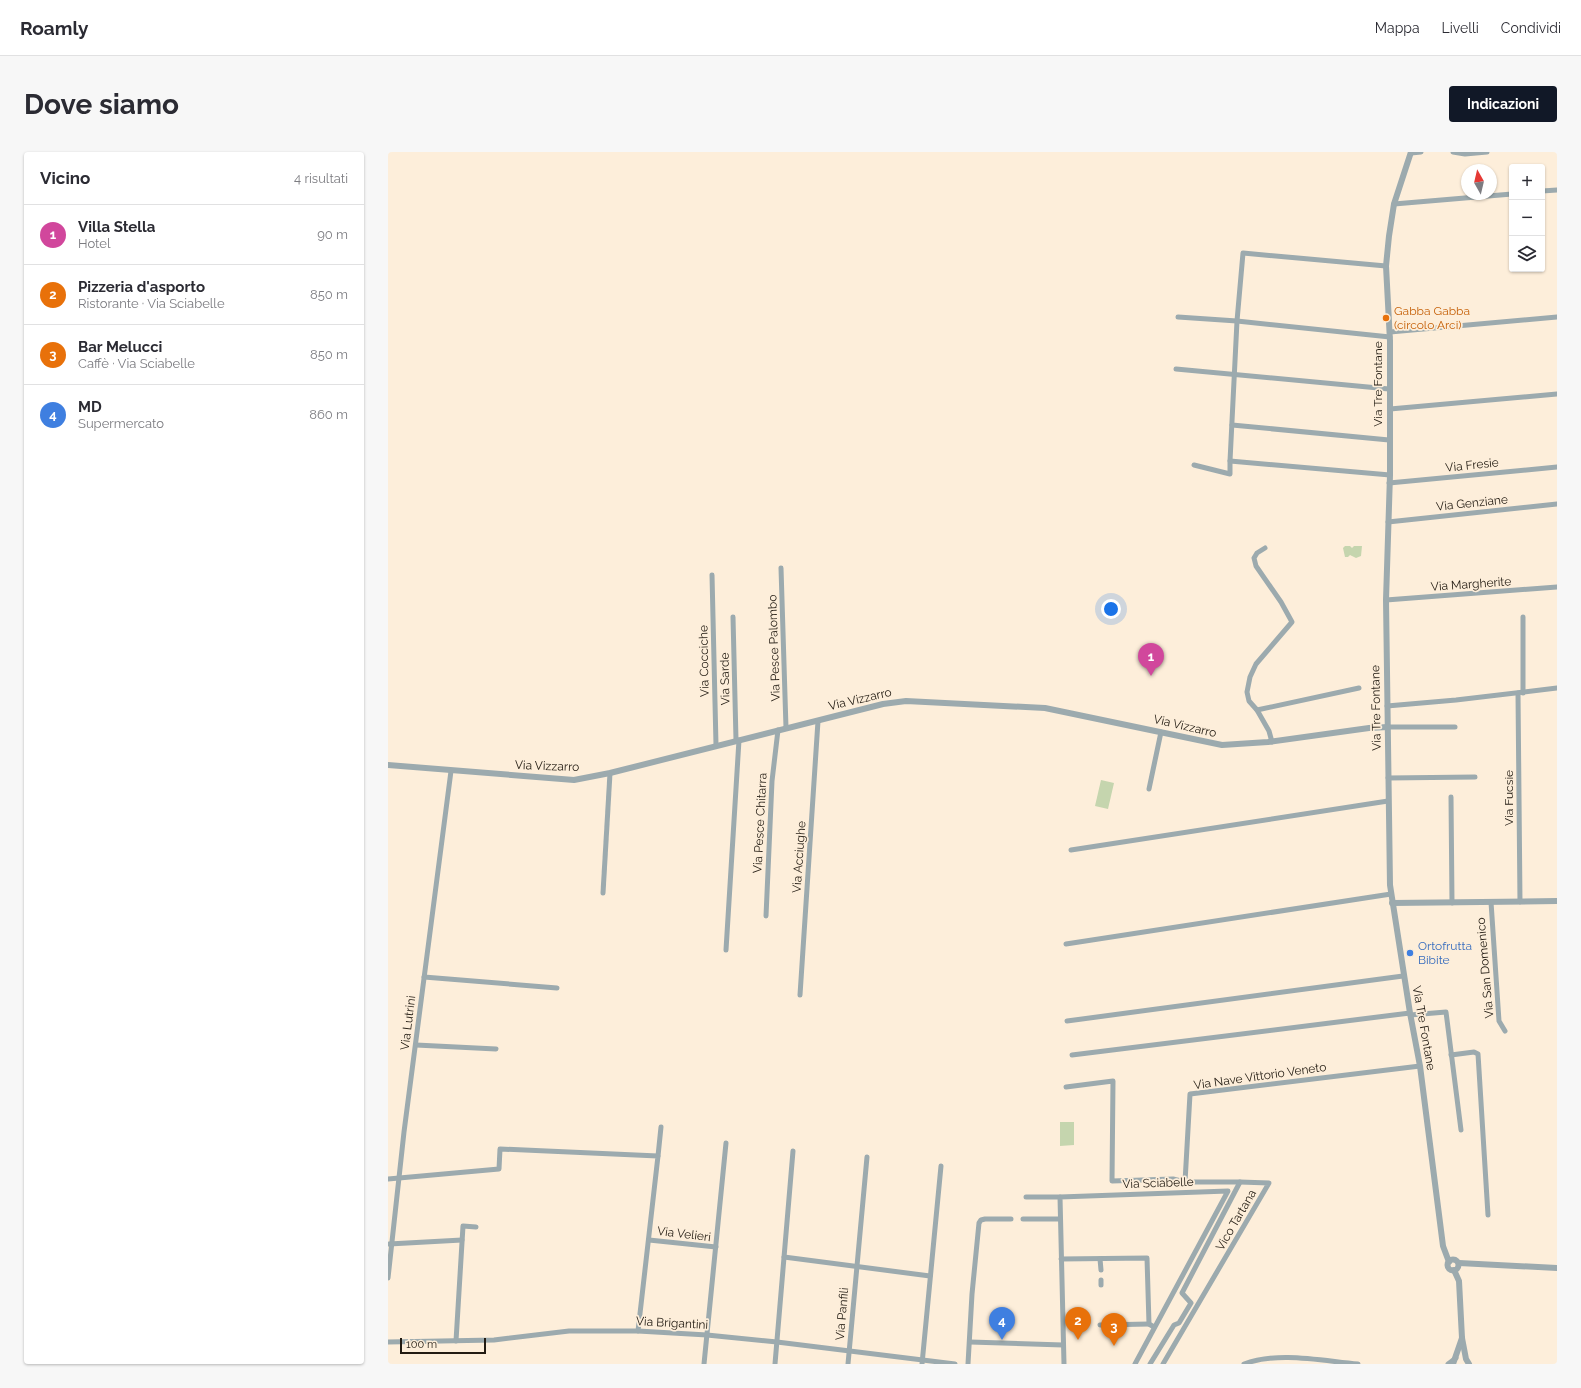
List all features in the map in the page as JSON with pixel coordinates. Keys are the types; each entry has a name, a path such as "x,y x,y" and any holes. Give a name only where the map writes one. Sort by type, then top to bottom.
{"street":[{"path":"1411,152 1421,152"},
{"name":"Via Tre Fontane","path":"1411,152 1394,204 1386,266 1390,335 1390,475 1386,600 1388,801 1391,894 1403,976 1420,1066 1444,1246 1449,1262"},
{"path":"1453,152 1465,154 1487,152"},
{"path":"1545,191 1557,190"},
{"path":"1394,204 1509,194"},
{"path":"1194,465 1230,474 1237,321 1243,252 1386,266"},
{"path":"1178,317 1390,335 1557,317"},
{"path":"1176,369 1389,389"},
{"path":"1390,409 1557,394"},
{"path":"1232,425 1389,440"},
{"path":"1230,462 1390,475"},
{"name":"Via Fresie","path":"1389,483 1557,467"},
{"name":"Via Genziane","path":"1388,522 1557,504"},
{"path":"1265,548 1257,553 1254,558 1256,566 1281,602 1292,622 1256,664 1250,677 1247,696 1269,731 1272,742"},
{"name":"Via Pesce Palombo","path":"781,568 786,728"},
{"name":"Via Cocciche","path":"712,575 716,745"},
{"name":"Via Margherite","path":"1386,600 1557,587"},
{"name":"Via Sarde","path":"726,950 738,740 733,617"},
{"name":"Via Fucsie","path":"1520,902 1523,617"},
{"path":"1257,710 1359,688"},
{"path":"1388,706 1557,688"},
{"name":"Via Vizzarro","path":"388,765 574,780 610,773 716,745 896,701 1045,708 1217,745 1272,742 1369,728 1388,727"},
{"name":"Via Acciughe","path":"800,995 818,720"},
{"path":"1388,727 1455,727"},
{"name":"Via Pesce Chitarra","path":"766,916 772,781 778,730"},
{"path":"1149,789 1161,732"},
{"name":"Via Lutrini","path":"388,1278 390,1244 451,771"},
{"path":"603,893 610,773"},
{"path":"1388,778 1475,777"},
{"path":"1451,797 1452,903"},
{"path":"1071,850 1388,801"},
{"path":"1066,944 1391,894"},
{"name":"Via San Domenico","path":"1392,903 1557,901"},
{"name":"Via San Domenico","path":"1490,902 1499,1021 1506,1031"},
{"path":"1067,1021 1403,976"},
{"path":"424,977 557,988"},
{"path":"1072,1055 1410,1014 1446,1012 1460,1130"},
{"path":"416,1045 496,1049"},
{"path":"1451,1055 1474,1052 1478,1054 1488,1215"},
{"name":"Via Nave Vittorio Veneto","path":"1185,1182 1190,1094 1420,1066"},
{"name":"Vico Tartana","path":"1066,1087 1113,1081 1112,1181 1173,1179 1185,1182 1269,1183 1163,1364"},
{"path":"638,1331 661,1127"},
{"path":"704,1364 726,1143"},
{"path":"388,1179 499,1168 500,1149 658,1156"},
{"path":"775,1364 793,1151"},
{"name":"Via Panfili","path":"848,1364 867,1156"},
{"path":"922,1362 940,1166"},
{"path":"1150,1364 1174,1325 1179,1323 1191,1303 1182,1293 1240,1182"},
{"name":"Via Sciabelle","path":"1060,1196 1228,1191 1135,1364"},
{"path":"1026,1197 1060,1196 1064,1364"},
{"path":"968,1364 972,1294 979,1223 981,1220 985,1219 1011,1219"},
{"path":"1023,1219 1060,1219"},
{"path":"456,1341 463,1226 476,1227"},
{"path":"390,1244 462,1240"},
{"name":"Via Velieri","path":"648,1240 716,1248"},
{"path":"784,1257 857,1265 930,1276"},
{"path":"1061,1259 1147,1258 1149,1324"},
{"path":"1100,1259 1101,1270"},
{"path":"1466,1362 1462,1338 1459,1281 1454,1270 1448,1267 1449,1262 1454,1259 1459,1263 1557,1268"},
{"path":"1454,1270 1458,1268 1459,1263"},
{"path":"1100,1325 1149,1324 1154,1327"},
{"name":"Via Brigantini","path":"388,1342 494,1340 569,1331 638,1331 707,1335 777,1342 922,1362 955,1364"},
{"path":"1453,1364 1462,1338"},
{"path":"970,1342 1063,1345"},
{"path":"1448,1364 1456,1357"},
{"path":"1244,1364 1263,1358 1292,1358 1358,1364"}],"green space":[{"path":"1345,546 1350,546 1352,548 1354,546 1362,546 1361,556 1356,558 1350,555 1345,557 1343,548"},
{"path":"1101,780 1114,783 1108,809 1095,806"},
{"path":"1060,1122 1074,1122 1074,1145 1060,1146"}],"place":[{"name":"Gabba Gabba (circolo Arci)","path":"1386,318"},
{"name":"Villa Stella","path":"1151,676"},
{"name":"Ortofrutta Bibite","path":"1410,953"},
{"name":"MD","path":"1002,1340"},
{"name":"Pizzeria d'asporto","path":"1078,1340"},
{"name":"Bar Melucci","path":"1114,1346"}]}
